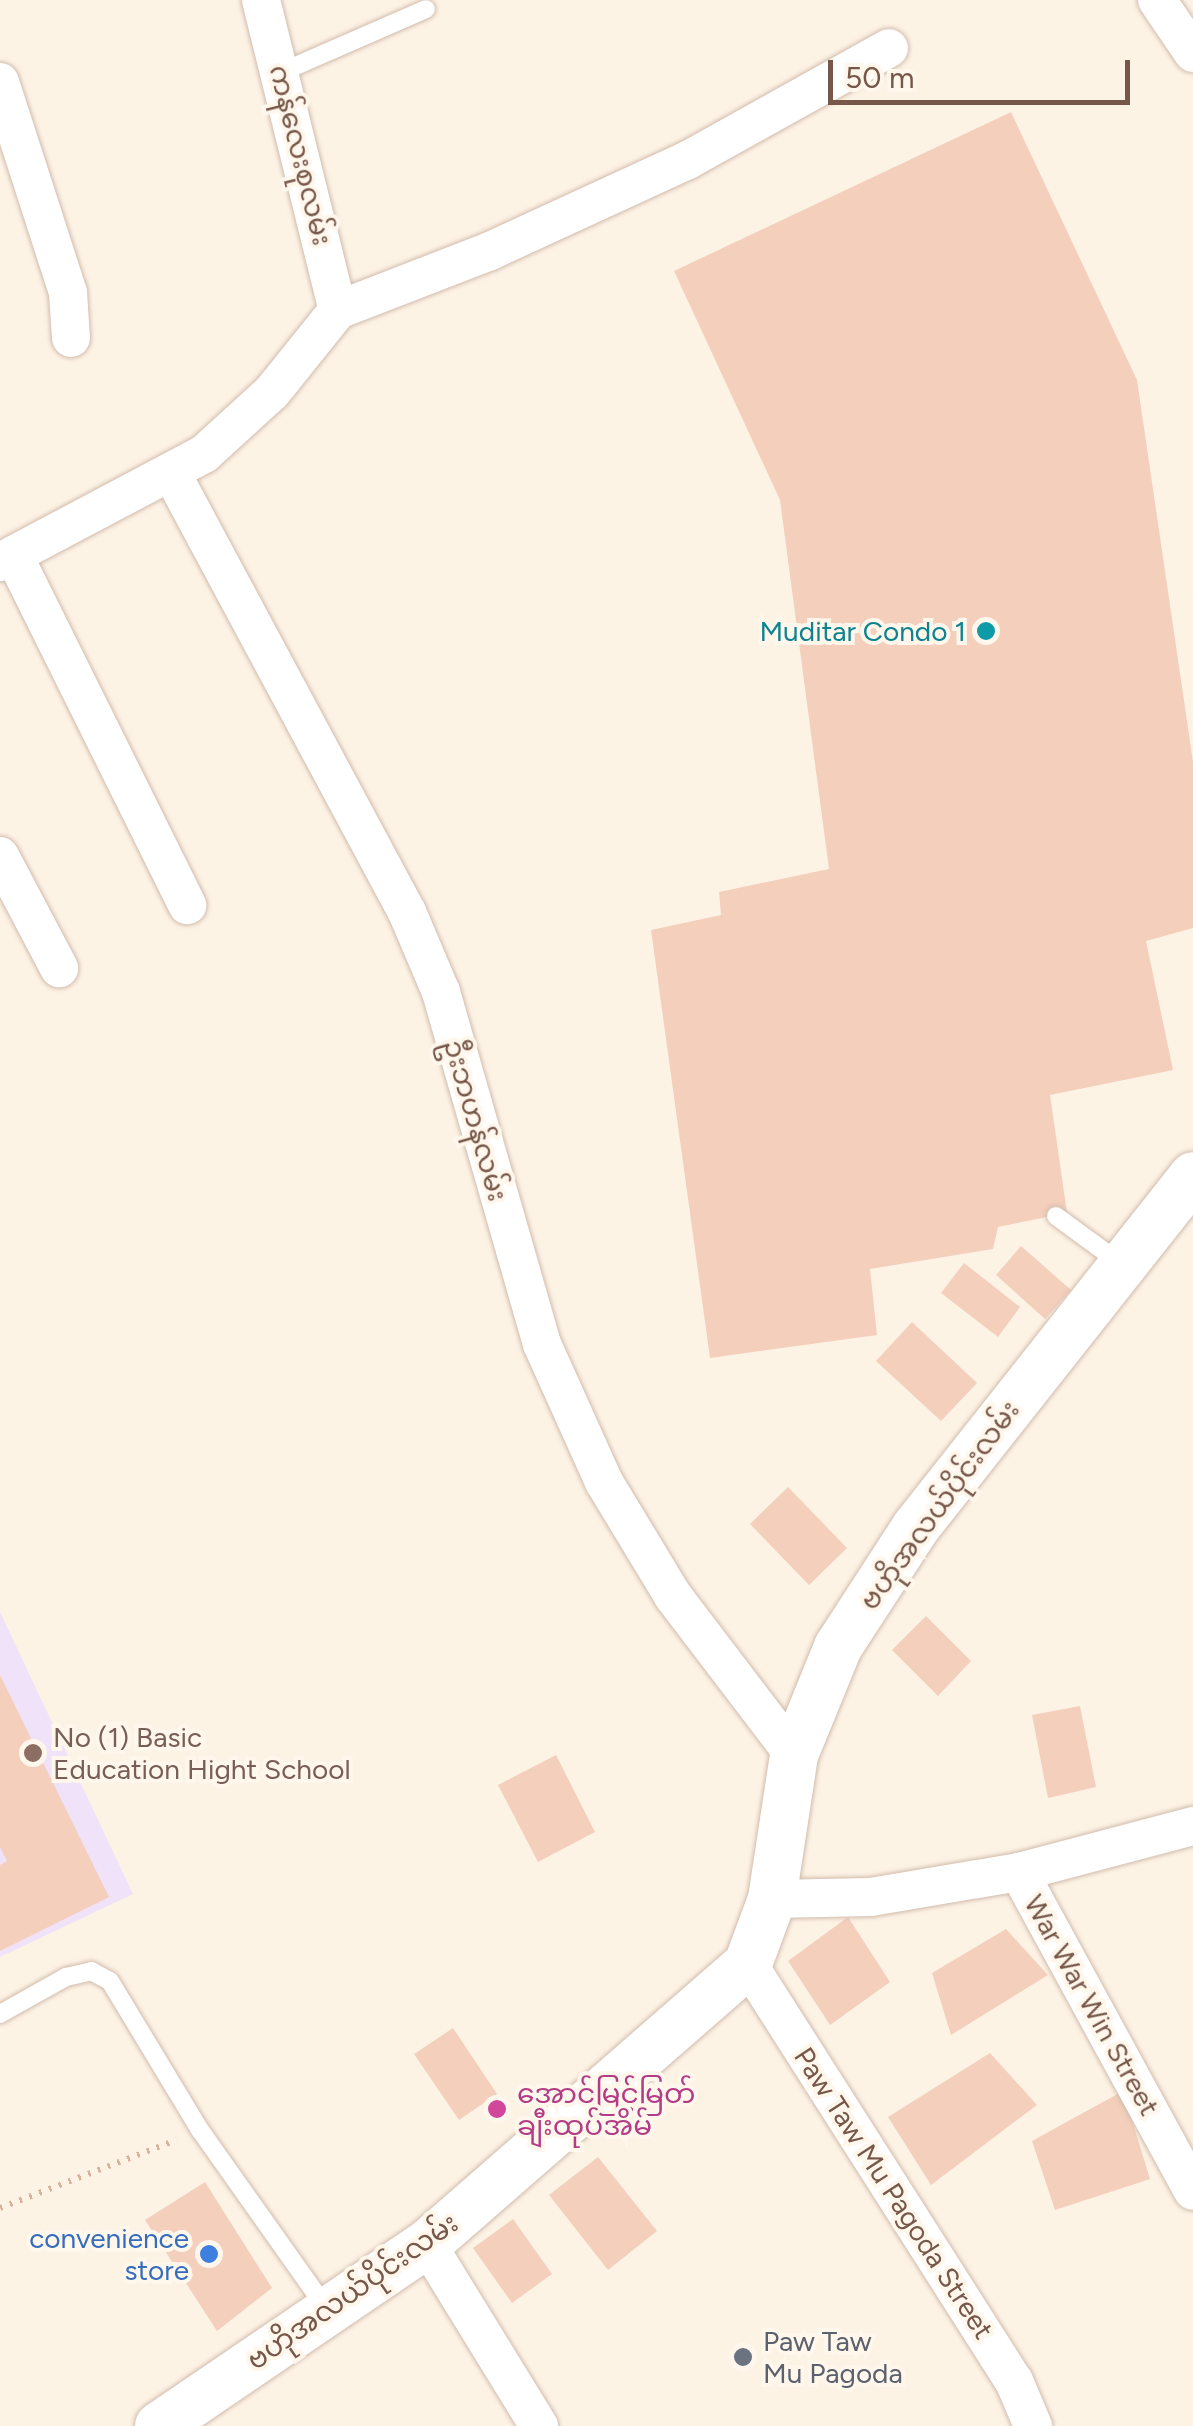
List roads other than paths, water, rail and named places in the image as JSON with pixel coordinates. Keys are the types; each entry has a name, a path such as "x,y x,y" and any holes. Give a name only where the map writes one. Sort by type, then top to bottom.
{"street":[{"name":"ကန်လေးစုလမ်း","path":"261,0 282,72 338,310"},
{"path":"1157,0 1193,53"},
{"path":"186,905 7,559 172,474 272,392 338,310 490,250 688,160 889,48"},
{"path":"0,82 68,294 72,338"},
{"name":"ဦးဘဟန်လမ်း","path":"172,474 414,928 441,992 542,1344 604,1482 673,1596 794,1755"},
{"path":"0,856 59,968"},
{"name":"ဗဟိုအလယ်ပိုင်းလမ်း","path":"159,2426 326,2308 427,2244 748,1964 772,1898 794,1755 838,1647 916,1527 1193,1176"},
{"path":"772,1898 871,1897 1019,1872 1193,1826"},
{"name":"War War Win Street","path":"1019,1872 1193,2191"},
{"name":"Paw Taw Mu Pagoda Street","path":"748,1964 1014,2382 1015,2426"},
{"path":"427,2244 539,2426"}],"lane":[{"path":"282,72 426,9"},
{"path":"1056,1216 1121,1264"},
{"path":"0,2014 66,1978 90,1972 110,1981 200,2130 326,2308"}],"place":[{"name":"Muditar Condo 1","path":"986,631"},
{"name":"No (1) Basic Education Hight School","path":"33,1753"},
{"name":"အောင်မြင့်မြတ် ချီးထုပ်အိမ်","path":"497,2109"},
{"name":"convenience store","path":"209,2254"},
{"name":"Paw Taw Mu Pagoda","path":"743,2357"}]}
